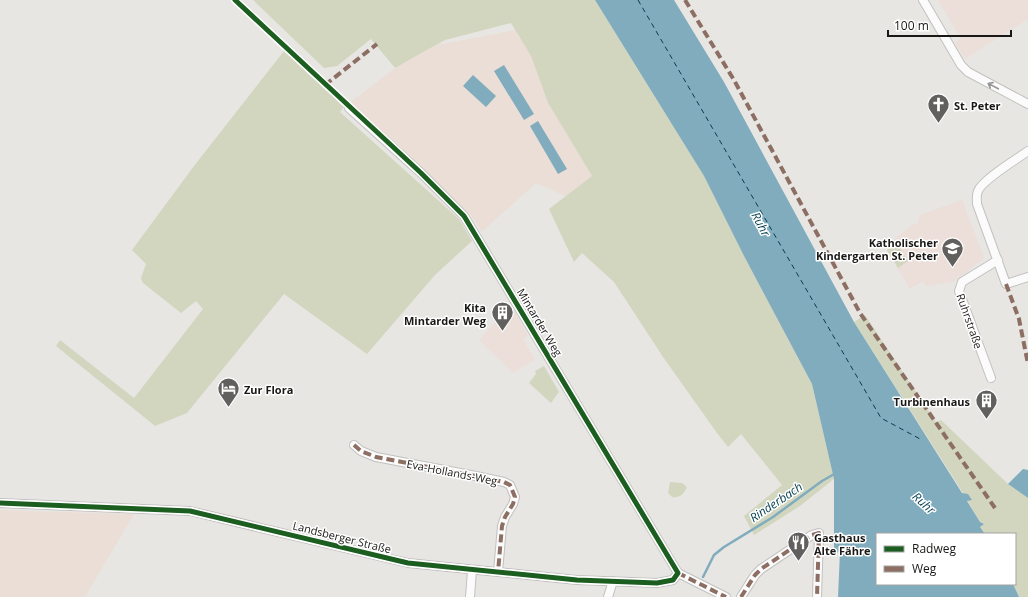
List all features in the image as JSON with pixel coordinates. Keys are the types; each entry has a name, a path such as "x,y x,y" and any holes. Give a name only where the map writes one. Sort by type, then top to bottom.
{"street":[{"path":"923,0 961,65 968,72 1028,104"},
{"name":"Mintarder Weg","path":"350,108 421,173 464,216 678,573"},
{"path":"1028,151 993,176 978,190 977,204 1006,284 1028,277"},
{"name":"Ruhrstraße","path":"991,378 959,291 962,282 998,260"},
{"name":"Eva-Hollands-Weg","path":"354,445 376,457 476,476 504,482 510,485 515,497 502,526 498,572"},
{"name":"Landsberger Straße","path":"0,503 190,511 408,563 472,570 542,575 572,579 657,583 673,580 678,573"},
{"path":"741,597 755,575 761,569 812,534 819,533 817,597"},
{"path":"470,597 472,570"},
{"path":"678,573 726,597"},
{"path":"608,597 613,581"}],"shaded area":[{"path":"938,0 1028,0 1028,19 965,59 955,43 961,39"},
{"path":"515,30 531,56 548,103 592,176 567,197 536,183 482,232 471,215 349,103 395,68 437,45"},
{"path":"962,200 984,258 953,282 926,286 923,281 910,289 885,247 913,224 917,225 920,215"},
{"path":"511,305 528,336 523,339 535,360 513,373 479,340"},
{"path":"0,510 134,514 85,597 0,597"}],"green space":[{"path":"253,0 595,0 704,176 744,256 812,384 834,479 800,506 754,535 744,516 782,485 741,434 728,447 663,357 614,282 582,253 574,262 549,209 592,176 548,103 531,56 511,23 445,40 395,68 371,39 337,66 324,68"},
{"path":"284,51 344,107 340,112 459,219 472,241 435,275 367,354 284,294 187,413 155,426 56,346 60,340 134,398 203,309 196,301 181,313 143,283 141,278 146,264 132,250 194,166"},
{"path":"897,244 908,261 898,268 887,250"},
{"path":"865,315 936,422 941,420 1008,484 1028,498 1028,597 1019,597 1013,585 1016,585 1016,533 984,533 980,527 984,524 980,522 967,500 972,500 963,493 854,322"},
{"path":"544,366 559,392 551,403 529,383 536,374 535,371"},
{"path":"670,482 682,483 687,487 681,495 672,497 668,493"}],"water":[{"name":"Ruhr","path":"595,0 674,0 724,82 854,322 962,493 968,494 972,500 967,501 980,522 984,524 980,527 984,533 876,533 876,585 1013,585 1019,597 838,597 840,552 834,553 834,479 812,384 744,256 704,176"},
{"path":"504,65 534,114 524,120 494,71"},
{"path":"473,75 496,96 486,107 463,86"},
{"path":"538,121 567,169 558,174 530,126"},
{"path":"1023,469 1028,470 1028,498 1008,484"}],"waterway":[{"name":"Rinderbach","path":"703,577 714,555 724,547 773,517 822,481 836,473"}],"ferry route":[{"path":"638,0 881,418 922,440"}],"marked path":[{"path":"685,0 734,80 860,313 995,508"},
{"path":"325,85 377,44"},
{"path":"1006,284 1019,319 1028,364"},
{"path":"354,445 361,451 376,457 476,476 504,482 510,485 515,497 502,526 498,572"},
{"path":"741,597 755,575 761,569 812,535 819,533 817,597"},
{"path":"678,573 726,597"}],"cycle path":[{"path":"0,503 190,511 408,563 577,580 657,583 673,580 678,573 464,216 421,173 235,0"}],"place":[{"name":"St. Peter","path":"938,124"},
{"name":"Katholischer Kindergarten St. Peter","path":"953,268"},
{"name":"Kita Mintarder Weg","path":"502,332"},
{"name":"Zur Flora","path":"229,408"},
{"name":"Turbinenhaus","path":"986,420"},
{"name":"Gasthaus Alte Fähre","path":"798,562"}]}
